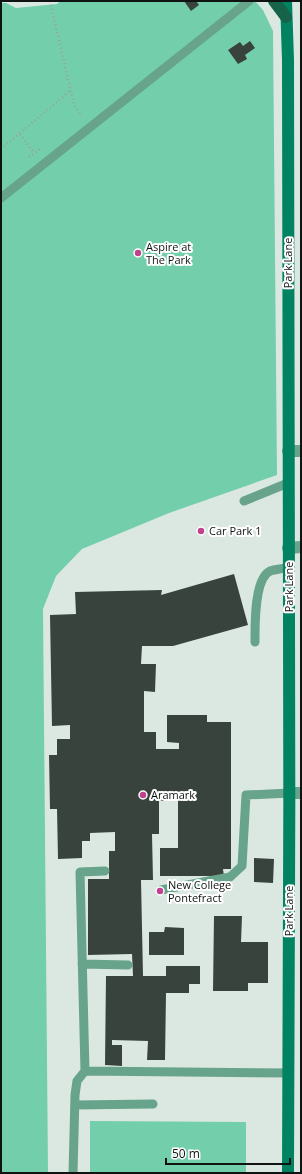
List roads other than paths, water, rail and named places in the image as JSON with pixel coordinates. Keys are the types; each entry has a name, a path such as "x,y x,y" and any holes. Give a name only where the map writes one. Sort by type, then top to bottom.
{"main road":[{"path":"274,1 286,18"},
{"name":"Park Lane","path":"286,1 288,60 288,548 295,793 288,1173"}],"street":[{"path":"288,452 301,451"},
{"path":"288,548 301,547"}],"lane":[{"path":"1,198 249,1"},
{"path":"244,501 288,483"},
{"path":"255,642 255,618 261,580 270,572 289,567"},
{"path":"161,890 230,877 242,866 246,795 295,793"},
{"path":"73,1173 77,1081 85,1071 80,872 105,871"},
{"path":"82,964 128,965"},
{"path":"85,1071 289,1073"},
{"path":"75,1105 153,1104"}],"place":[{"name":"Aspire at The Park","path":"138,253"},
{"name":"Car Park 1","path":"201,531"},
{"name":"Aramark","path":"143,795"},
{"name":"New College Pontefract","path":"160,891"}]}
